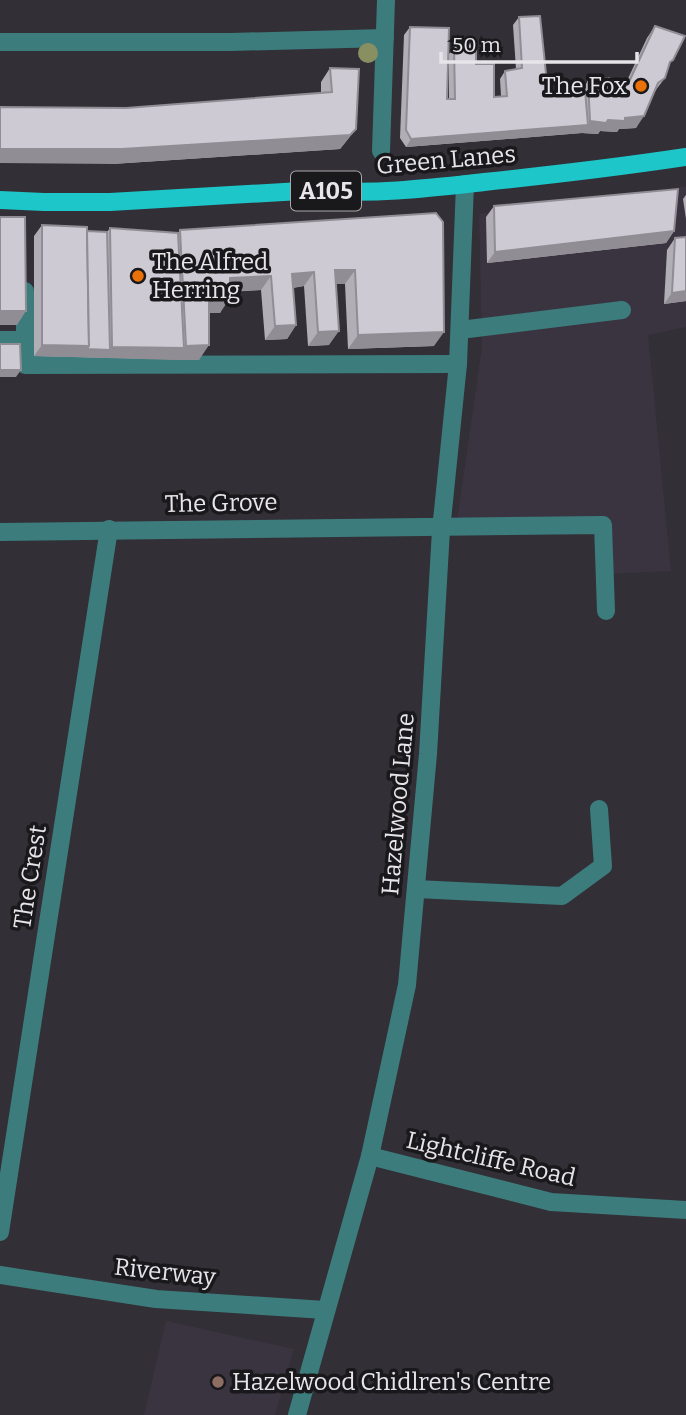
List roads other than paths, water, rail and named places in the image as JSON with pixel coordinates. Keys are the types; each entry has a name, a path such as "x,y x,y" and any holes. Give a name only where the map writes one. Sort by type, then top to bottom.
{"main road":[{"name":"Green Lanes","path":"0,200 24,208 318,190 383,190 577,172 686,157"}],"street":[{"path":"381,151 386,0"},
{"path":"0,42 231,42 386,38"},
{"name":"Hazelwood Lane","path":"297,1415 370,1156 407,985 428,754 442,526 458,365 465,184"},
{"path":"24,271 25,365 458,365"},
{"path":"460,330 622,310"},
{"path":"0,340 25,340"},
{"name":"The Grove","path":"0,532 603,525 606,611"},
{"name":"The Crest","path":"0,1232 109,529"},
{"path":"416,889 562,896 603,866 600,809"},
{"name":"Lightcliffe Road","path":"370,1156 551,1202 686,1210"},
{"name":"Riverway","path":"0,1275 156,1298 326,1310"}],"place":[{"name":"The Fox","path":"641,86"},
{"name":"The Alfred Herring","path":"138,276"},
{"name":"Hazelwood Chidlren's Centre","path":"218,1382"}]}
